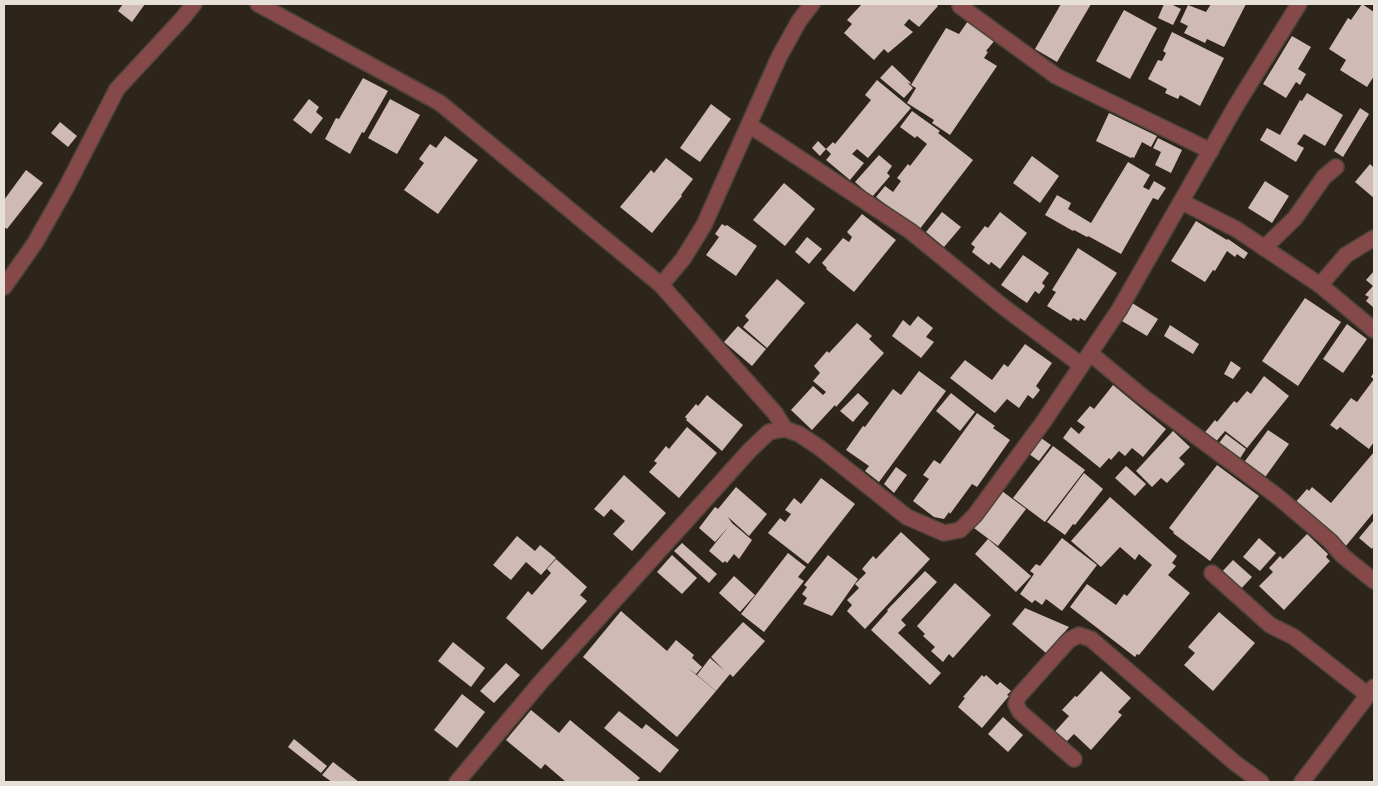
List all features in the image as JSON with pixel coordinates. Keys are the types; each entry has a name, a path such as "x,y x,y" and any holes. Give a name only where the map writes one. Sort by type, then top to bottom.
{"street":[{"path":"4,287 35,243 117,89 194,4"},
{"path":"258,4 440,104 661,285 775,413 785,429"},
{"path":"661,285 683,259 704,225 780,57 799,21 812,4"},
{"path":"961,4 960,6 1056,76 1211,151"},
{"path":"457,782 540,683 750,450 769,432 785,429 799,434 820,448 907,516 944,533 960,530 975,515 1044,421 1120,310 1237,104 1299,4"},
{"path":"748,125 910,231 1001,305 1143,398 1278,496 1330,540 1343,556 1374,582"},
{"path":"1264,248 1295,218 1324,177 1336,167"},
{"path":"1182,202 1236,229 1320,285 1374,330"},
{"path":"1320,285 1346,255 1374,238"},
{"path":"1212,573 1270,625 1294,637 1371,691 1302,782"},
{"path":"1074,760 1020,712 1016,704 1018,697 1069,640 1079,634 1091,639 1235,763 1261,782"}],"building":[{"path":"123,4 145,4 132,22 118,11"},
{"path":"862,4 936,4 938,6 919,27 909,19 904,25 913,32 888,53 884,49 874,60 844,33 852,24 847,20"},
{"path":"1061,4 1091,4 1057,62 1035,49"},
{"path":"1164,4 1171,4 1181,9 1173,25 1158,18"},
{"path":"1211,4 1246,4 1224,47 1207,39 1205,43 1184,33 1188,26 1180,22 1188,5 1206,12"},
{"path":"1362,4 1374,12 1374,76 1367,87 1340,70 1346,60 1329,49 1348,18 1351,20"},
{"path":"1124,10 1157,28 1130,79 1096,61"},
{"path":"968,21 995,40 986,51 988,52 984,58 997,66 950,135 932,123 934,120 907,103 916,88 911,85 946,28 959,34"},
{"path":"1172,32 1224,58 1200,106 1180,95 1178,99 1165,93 1167,89 1148,79 1158,60 1162,61 1166,53 1163,51"},
{"path":"1292,36 1311,47 1298,69 1306,74 1300,85 1296,82 1286,98 1263,84"},
{"path":"892,65 911,83 907,82 913,88 904,98 880,78"},
{"path":"363,78 388,91 350,154 325,139 336,118 339,119"},
{"path":"877,80 911,108 868,158 857,149 852,154 864,163 850,180 826,160 831,154 826,149 833,142 835,144 871,100 865,95"},
{"path":"1307,93 1343,115 1325,146 1304,134 1297,144 1304,148 1296,162 1260,140 1267,128 1280,135 1300,100 1302,101"},
{"path":"309,99 319,107 316,112 323,118 311,134 293,120"},
{"path":"390,99 420,115 397,154 368,138"},
{"path":"711,104 731,119 700,162 680,148"},
{"path":"1360,108 1369,114 1343,157 1334,151"},
{"path":"912,111 940,131 938,133 973,160 919,230 876,197 885,186 893,192 901,181 897,178 908,164 910,166 927,144 900,127"},
{"path":"1109,113 1157,136 1151,147 1142,142 1134,158 1131,158 1096,141"},
{"path":"60,122 77,136 68,147 51,133"},
{"path":"445,136 478,160 438,214 404,190 424,163 419,159 430,144 436,148"},
{"path":"1158,138 1182,150 1171,173 1155,165 1161,152 1153,148"},
{"path":"818,141 826,149 820,156 812,148"},
{"path":"879,155 892,166 887,173 890,176 872,197 855,182"},
{"path":"1032,156 1059,176 1040,203 1013,183"},
{"path":"666,158 693,179 682,196 652,233 620,207 651,170 654,173"},
{"path":"1128,162 1150,175 1143,187 1149,190 1154,181 1166,188 1158,200 1153,198 1121,254 1045,215 1057,195 1071,203 1068,209 1091,223"},
{"path":"1370,164 1374,168 1374,198 1355,182"},
{"path":"26,170 43,183 7,229 4,227 4,200"},
{"path":"1265,181 1289,196 1272,223 1248,208"},
{"path":"784,183 815,209 785,246 753,220"},
{"path":"942,212 961,227 944,247 926,232"},
{"path":"1000,212 1027,233 1000,269 991,262 989,265 972,252 975,247 971,244 985,226 988,228"},
{"path":"862,214 896,240 854,292 826,269 822,263 843,238 849,242 852,237 847,232"},
{"path":"1196,221 1248,253 1244,259 1237,254 1235,257 1227,251 1215,271 1213,270 1205,282 1171,261"},
{"path":"722,224 727,225 757,246 736,276 706,255 719,237 715,234"},
{"path":"807,237 822,249 809,264 795,252"},
{"path":"1078,248 1117,273 1085,321 1080,318 1079,321 1073,318 1071,321 1047,306 1056,292 1052,290"},
{"path":"1023,255 1049,273 1042,283 1045,286 1039,294 1035,291 1027,303 1001,285"},
{"path":"1374,271 1374,308 1366,301 1369,297 1365,295 1373,286 1366,280"},
{"path":"777,279 805,303 767,348 743,327 749,320 745,316"},
{"path":"1305,298 1341,322 1298,386 1262,361"},
{"path":"1132,303 1158,319 1147,336 1122,321"},
{"path":"918,316 933,328 926,337 934,342 921,358 892,336 903,320 910,326"},
{"path":"857,323 872,336 869,339 884,353 836,407 835,405 812,430 791,410 813,386 823,395 826,392 813,381 820,373 814,366"},
{"path":"1347,324 1367,339 1343,373 1323,359"},
{"path":"1170,325 1199,344 1193,354 1164,336"},
{"path":"738,326 766,349 752,366 724,342"},
{"path":"1025,344 1052,363 1036,386 1040,390 1033,399 1028,395 1019,408 1007,399 995,413 950,378 965,360 992,380 1004,364 1008,367"},
{"path":"1231,361 1241,368 1233,379 1224,374"},
{"path":"919,371 946,391 879,482 865,471 869,466 846,450 893,389 901,395"},
{"path":"1264,376 1289,396 1247,448 1225,431 1213,445 1202,436 1215,420 1217,422 1234,401 1237,403 1247,391 1251,394"},
{"path":"1374,379 1374,442 1369,449 1340,427 1337,430 1330,425 1351,398 1357,402"},
{"path":"1113,385 1166,429 1143,457 1132,448 1125,456 1119,451 1100,468 1063,438 1071,427 1079,434 1085,427 1077,421 1090,406 1094,409"},
{"path":"858,393 869,403 853,422 840,411"},
{"path":"951,393 975,412 960,431 936,411"},
{"path":"707,395 743,425 722,451 686,420 685,417"},
{"path":"977,413 1010,440 977,487 972,484 950,514 949,512 944,519 934,517 913,501 929,479 923,475 934,460 940,464"},
{"path":"687,427 717,453 679,498 649,472 657,463 654,461 666,446 669,449"},
{"path":"1268,430 1289,444 1263,480 1242,465"},
{"path":"1173,431 1190,447 1179,458 1185,464 1167,483 1161,478 1152,487 1136,471"},
{"path":"1226,434 1246,449 1237,463 1216,447"},
{"path":"1041,438 1051,445 1039,461 1029,454"},
{"path":"1053,446 1085,470 1045,522 1013,498"},
{"path":"1374,452 1374,512 1345,547 1294,504 1307,489 1309,491 1312,487 1331,503"},
{"path":"1217,465 1259,496 1210,561 1169,528"},
{"path":"1126,466 1146,484 1135,496 1115,478"},
{"path":"896,467 907,475 894,493 884,484"},
{"path":"1084,473 1103,489 1065,535 1047,522"},
{"path":"624,475 666,513 632,551 613,534 625,521 611,509 604,517 594,509"},
{"path":"821,478 855,504 808,564 768,533 780,518 785,522 791,514 785,510 794,498 801,504"},
{"path":"736,487 767,514 749,536 728,517 732,523 752,540 739,559 734,554 727,563 725,561 723,563 709,551 729,526 715,542 699,528 715,507 718,509"},
{"path":"1002,491 1026,509 998,546 974,528"},
{"path":"1110,497 1177,556 1172,563 1176,566 1168,575 1190,593 1139,655 1137,654 1135,657 1070,607 1087,584 1116,605 1124,594 1127,596 1152,565 1139,554 1135,560 1120,547 1101,567 1071,541"},
{"path":"1374,520 1374,545 1372,549 1359,538"},
{"path":"901,532 930,559 865,629 847,611 852,605 847,600 859,588 855,584 866,573 862,569 873,556 876,559"},
{"path":"1307,534 1328,554 1326,557 1330,561 1284,610 1259,586 1273,572 1269,568 1280,556 1283,559"},
{"path":"517,536 535,551 540,545 556,558 541,575 526,562 511,580 493,565"},
{"path":"1062,538 1097,565 1062,611 1046,599 1042,605 1035,600 1032,603 1020,594 1034,574 1030,571 1036,564 1040,566"},
{"path":"1259,538 1276,553 1260,571 1243,557"},
{"path":"988,539 1031,576 1016,592 975,554"},
{"path":"682,543 717,574 709,583 674,551"},
{"path":"788,553 806,567 798,577 804,581 764,632 741,614"},
{"path":"672,555 697,578 682,594 657,572"},
{"path":"828,555 858,579 832,616 803,604 807,598 802,594 807,587 804,585"},
{"path":"556,559 587,587 580,595 587,601 542,650 506,618 528,591 532,595 551,573 547,569"},
{"path":"1233,560 1252,577 1237,593 1218,576"},
{"path":"925,571 937,582 901,620 906,625 898,633 941,673 930,685 871,630 887,610"},
{"path":"734,576 755,595 740,612 719,593"},
{"path":"955,583 991,615 953,658 949,654 943,662 931,651 935,647 923,636 925,634 917,626"},
{"path":"1025,608 1069,627 1046,653 1012,624"},
{"path":"621,611 667,651 676,640 694,655 692,658 702,667 696,674 688,668 716,691 677,737 583,657"},
{"path":"1219,612 1255,643 1213,691 1184,665 1195,653 1188,647"},
{"path":"743,622 765,641 733,677 730,674 716,691 697,675 710,658 725,671 711,657"},
{"path":"453,642 485,668 471,687 438,661"},
{"path":"506,663 520,675 494,703 480,691"},
{"path":"1101,671 1131,698 1118,712 1122,715 1091,750 1074,734 1062,746 1051,736 1069,716 1062,710"},
{"path":"982,675 984,677 986,675 997,685 1000,682 1011,691 1007,695 1009,696 982,728 958,707 965,698 963,697"},
{"path":"462,694 485,712 457,748 434,730"},
{"path":"531,710 559,733 570,720 640,778 636,782 566,782 545,764 541,769 506,740"},
{"path":"619,711 642,729 646,724 679,750 660,773 604,728"},
{"path":"1003,717 1023,735 1008,752 988,734"},
{"path":"294,739 327,766 321,773 288,747"},
{"path":"333,762 359,782 332,782 322,775"}]}
